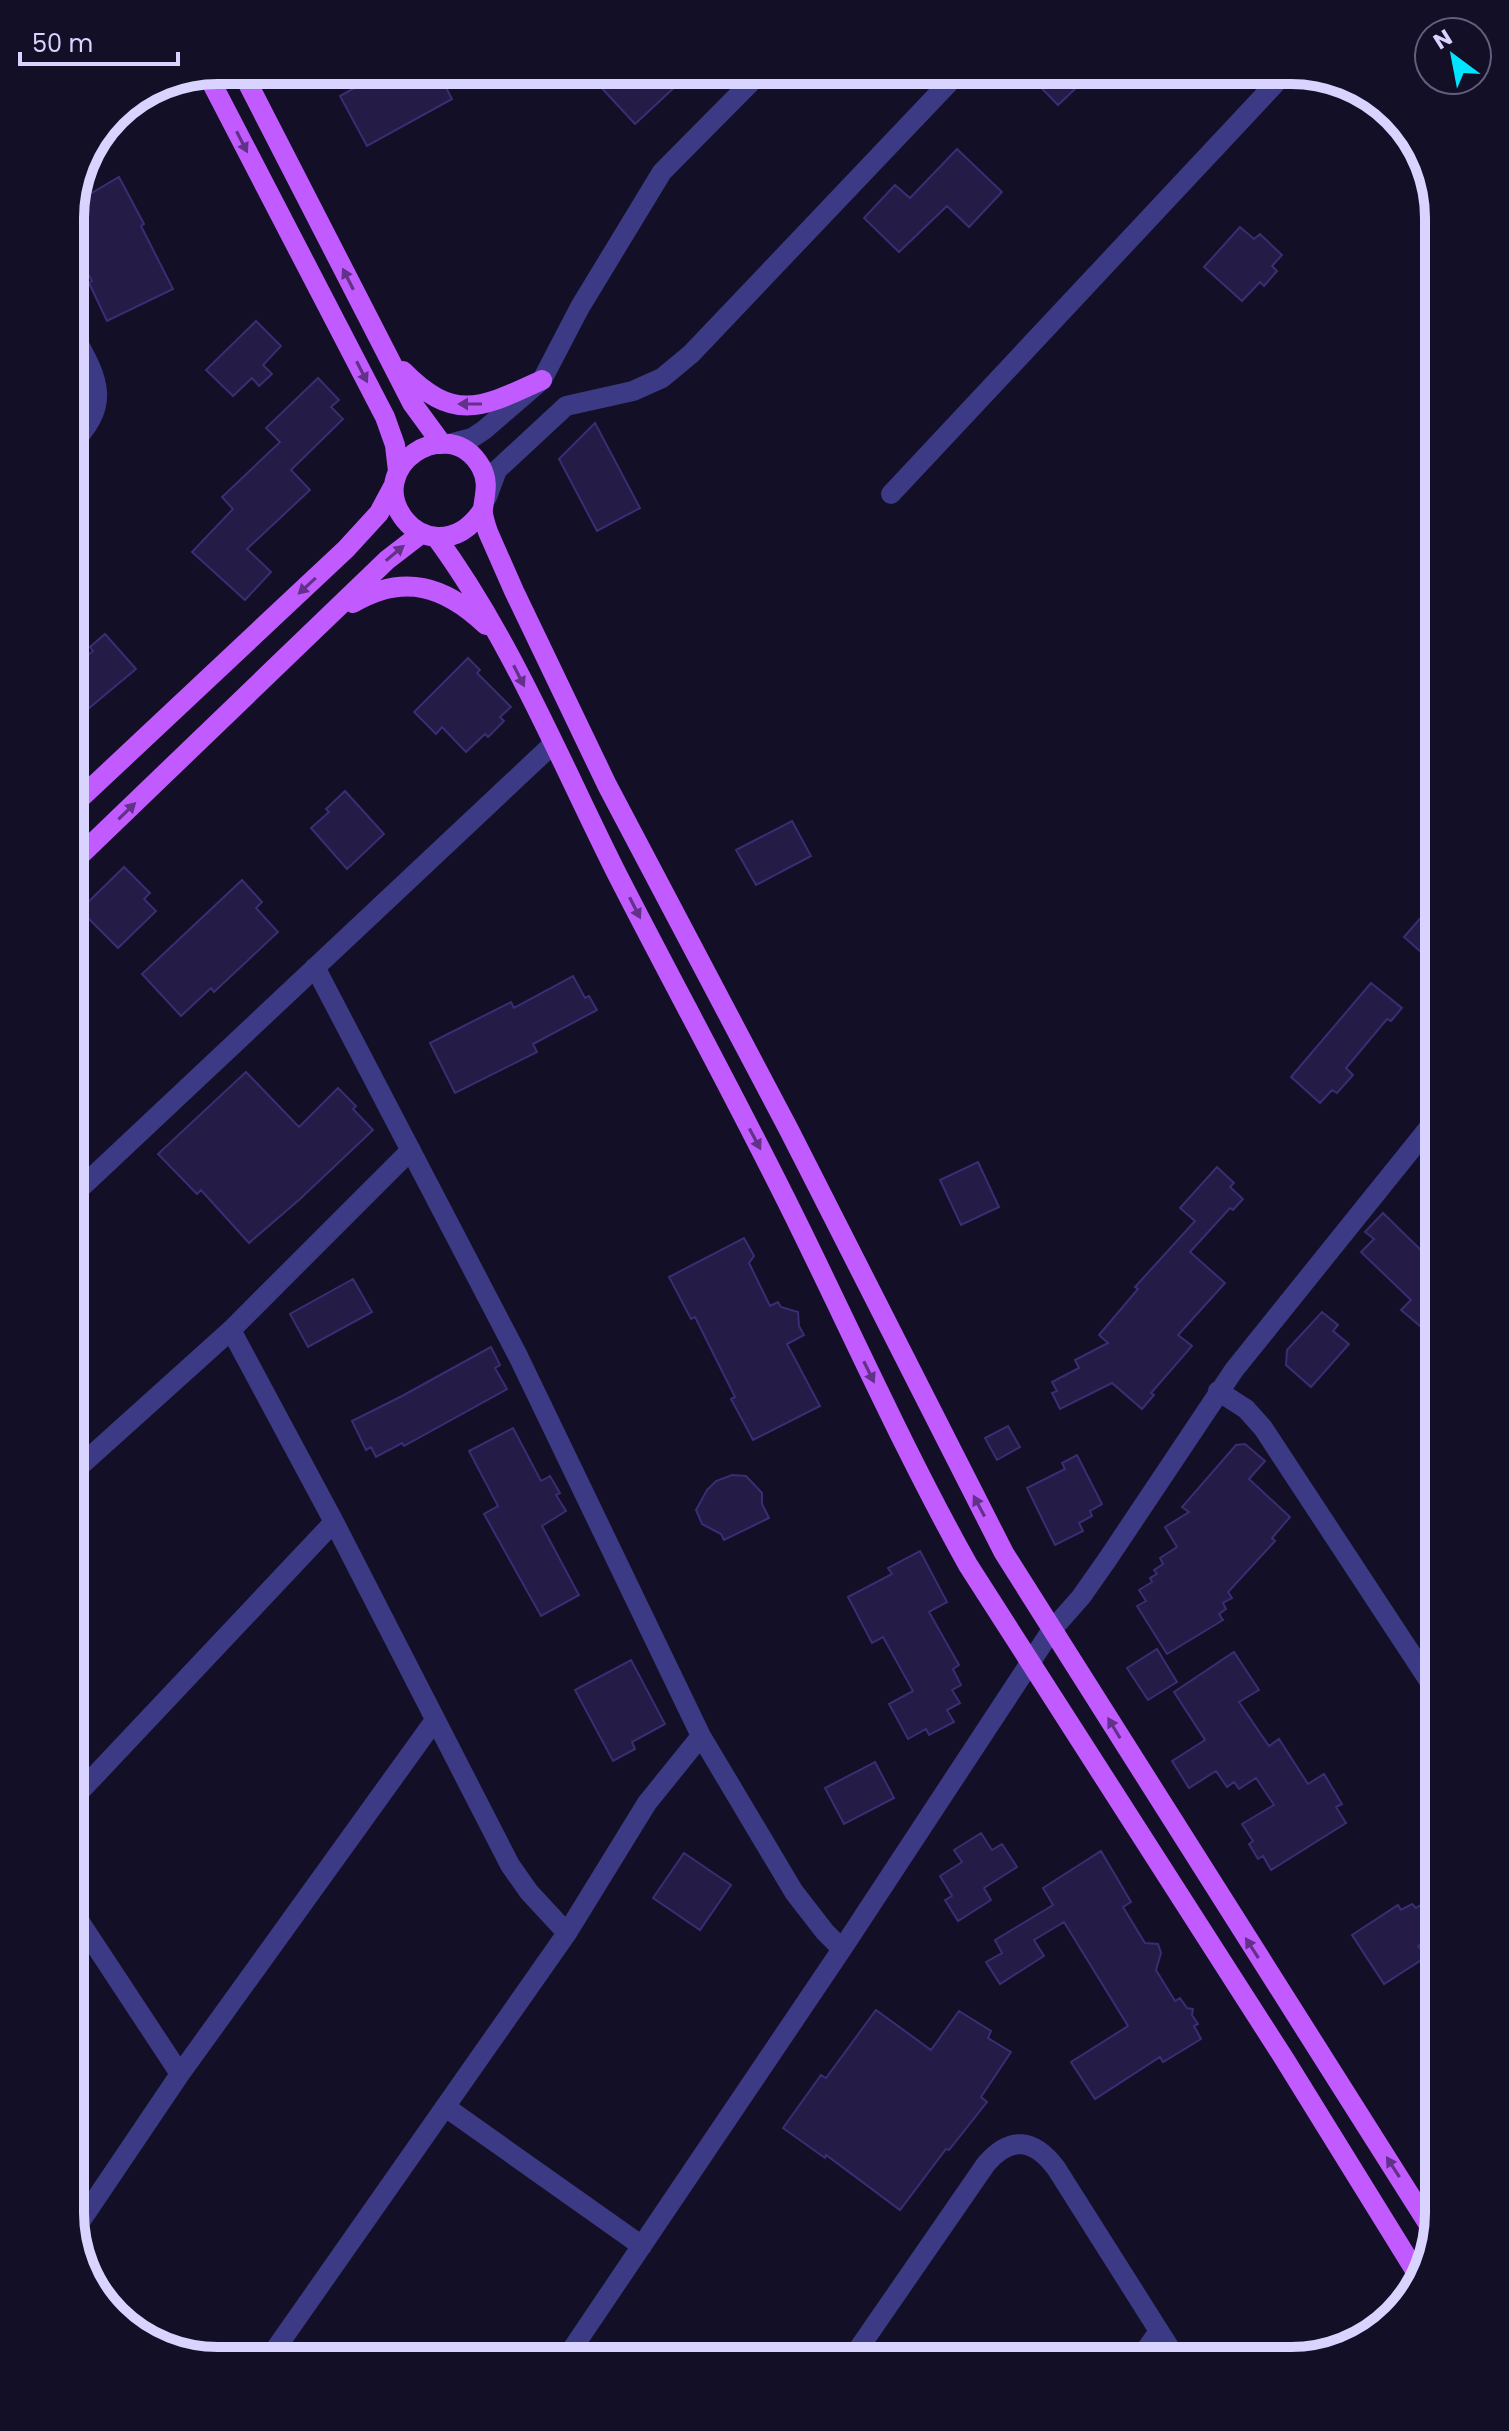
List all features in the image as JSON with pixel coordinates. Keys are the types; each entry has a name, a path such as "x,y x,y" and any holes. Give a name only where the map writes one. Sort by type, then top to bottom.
{"main road":[{"path":"212,84 385,417 395,445 395,500 400,514 409,525 429,535 450,536 474,523 485,504"},
{"path":"248,84 412,403 446,444"},
{"path":"388,356 420,389 441,400 465,407 491,404 542,380"},
{"path":"84,795 346,549 379,513 407,458 419,449 446,444 463,449 474,458 487,483 485,504 496,552 607,785 789,1130 1004,1553 1154,1795 1425,2218"},
{"path":"84,852 387,560 429,535"},
{"path":"429,535 473,592 496,634 801,1229 922,1481 968,1565 1285,2060 1413,2267"},
{"path":"332,615 377,591 420,587 449,596 473,612 496,634"},
{"path":"1285,2060 1313,2044"}],"street":[{"path":"446,444 472,438 484,430 542,380 580,307 662,172 749,84"},
{"path":"485,504 497,470 566,406 633,391 662,378 691,354 948,84"},
{"path":"891,494 1275,84"},
{"path":"84,353 92,368 97,407 84,432"},
{"path":"542,380 566,406"},
{"path":"84,1182 552,745"},
{"path":"315,967 518,1356 701,1736 794,1892 842,1949"},
{"path":"573,2347 842,1949 1051,1631 1081,1597 1107,1560 1218,1391 1425,1132"},
{"path":"84,1462 231,1330 411,1150"},
{"path":"231,1330 334,1522 510,1865 529,1892 567,1933"},
{"path":"1218,1391 1246,1409 1263,1428 1425,1675"},
{"path":"84,1787 334,1522"},
{"path":"84,2216 180,2074 435,1720"},
{"path":"277,2347 567,1933 647,1803 701,1736"},
{"path":"84,1928 180,2074"},
{"path":"447,2108 642,2246"},
{"path":"860,2347 986,2164 1004,2147 1016,2144 1027,2144 1040,2151 1056,2168 1169,2347"},
{"path":"1148,2347 1159,2331"}],"building":[{"path":"362,84 444,84 452,99 367,146 340,96"},
{"path":"598,84 678,84 635,124"},
{"path":"1038,84 1080,84 1058,105"},
{"path":"957,149 1002,192 969,227 947,206 899,252 864,218 895,185 910,198"},
{"path":"119,177 173,289 107,321 84,266 86,196"},
{"path":"1240,227 1254,239 1260,234 1282,255 1272,266 1277,271 1264,286 1260,282 1242,301 1204,267"},
{"path":"256,321 281,346 263,365 272,374 259,386 252,378 233,396 206,370"},
{"path":"318,378 339,400 331,407 343,419 291,470 310,490 247,549 271,572 245,600 192,552 233,509 222,497 280,442 266,428"},
{"path":"595,423 640,508 597,531 559,459"},
{"path":"105,634 136,669 84,712 84,658 93,651 90,647"},
{"path":"468,658 480,670 477,673 511,707 500,717 504,721 488,737 485,734 466,752 442,727 436,734 414,712"},
{"path":"345,791 384,834 347,869 311,828 329,812 326,809"},
{"path":"792,821 811,856 756,885 736,850"},
{"path":"124,867 150,893 144,899 156,911 118,948 84,914 84,906"},
{"path":"242,880 262,902 256,908 278,932 214,992 211,988 181,1016 142,974"},
{"path":"1425,913 1425,956 1404,937"},
{"path":"573,976 585,998 589,996 597,1010 533,1044 537,1052 455,1093 430,1043 511,1002 514,1008"},
{"path":"1371,983 1402,1008 1391,1021 1387,1019 1346,1068 1353,1075 1337,1093 1332,1090 1320,1103 1291,1077"},
{"path":"246,1072 299,1127 338,1088 373,1130 249,1243 201,1190 197,1194 158,1154"},
{"path":"978,1162 999,1207 961,1225 940,1180"},
{"path":"1217,1167 1234,1183 1230,1187 1243,1199 1233,1210 1230,1208 1190,1252 1225,1283 1178,1335 1192,1346 1151,1393 1154,1395 1142,1409 1112,1383 1060,1409 1052,1393 1057,1391 1052,1382 1079,1368 1075,1360 1108,1343 1099,1335 1138,1289 1135,1287 1195,1221 1180,1208"},
{"path":"1383,1213 1425,1254 1425,1330 1401,1310 1411,1300 1361,1252 1374,1239 1365,1232"},
{"path":"744,1238 754,1256 749,1263 770,1306 778,1302 781,1307 798,1312 799,1326 804,1335 787,1344 820,1406 753,1440 731,1399 735,1397 695,1317 691,1319 669,1277"},
{"path":"353,1279 372,1312 308,1347 290,1314"},
{"path":"1322,1312 1338,1325 1333,1331 1349,1344 1311,1387 1286,1365 1287,1350"},
{"path":"491,1347 500,1365 495,1368 507,1389 404,1446 402,1443 376,1457 371,1447 366,1450 352,1421"},
{"path":"1008,1426 1020,1447 997,1460 985,1438"},
{"path":"513,1428 541,1481 550,1476 560,1493 556,1495 566,1511 542,1526 579,1595 541,1616 484,1514 498,1506 469,1451"},
{"path":"1245,1444 1265,1461 1249,1479 1290,1517 1272,1538 1275,1541 1228,1592 1232,1598 1223,1603 1226,1609 1219,1614 1223,1620 1167,1654 1137,1606 1146,1601 1139,1590 1152,1582 1150,1578 1157,1574 1154,1570 1163,1564 1160,1558 1177,1547 1165,1527 1189,1512 1182,1507 1236,1445"},
{"path":"1077,1455 1102,1504 1090,1511 1092,1516 1079,1523 1083,1531 1055,1545 1027,1488 1065,1469 1062,1463"},
{"path":"732,1475 746,1476 762,1493 762,1504 769,1518 724,1540 721,1534 702,1524 696,1510 716,1481"},
{"path":"920,1551 947,1602 929,1612 959,1665 953,1669 961,1685 952,1690 960,1703 947,1710 954,1722 929,1735 926,1729 908,1739 889,1704 913,1691 883,1637 872,1643 848,1597 892,1574 888,1568"},
{"path":"1157,1649 1177,1682 1148,1700 1127,1668"},
{"path":"1234,1652 1259,1690 1239,1702 1269,1746 1279,1739 1308,1784 1324,1774 1342,1804 1336,1807 1346,1823 1271,1870 1263,1856 1258,1859 1249,1844 1253,1841 1242,1824 1274,1805 1256,1778 1239,1789 1234,1782 1227,1787 1216,1771 1189,1788 1172,1761 1205,1740 1174,1692"},
{"path":"631,1660 665,1724 632,1742 635,1749 613,1761 575,1690"},
{"path":"875,1762 894,1798 844,1824 825,1788"},
{"path":"981,1833 992,1850 1002,1844 1017,1867 984,1888 991,1900 958,1921 945,1900 952,1896 940,1876 962,1862 954,1850"},
{"path":"1101,1851 1131,1902 1123,1907 1145,1943 1158,1944 1161,1953 1156,1970 1175,2001 1180,1998 1187,2008 1193,2009 1192,2015 1198,2024 1194,2026 1201,2039 1163,2062 1160,2057 1095,2099 1071,2062 1128,2026 1064,1922 1034,1940 1044,1956 1000,1984 986,1962 1002,1953 995,1940 1053,1905 1043,1888"},
{"path":"684,1853 731,1885 700,1930 653,1898"},
{"path":"1425,1902 1425,1942 1418,1946 1425,1958 1384,1984 1352,1935 1398,1905 1401,1910 1412,1904 1416,1908"},
{"path":"876,2010 931,2050 959,2011 991,2031 988,2038 1011,2052 981,2097 987,2102 949,2150 946,2149 900,2210 826,2155 825,2158 783,2128 821,2075 826,2078"}]}
